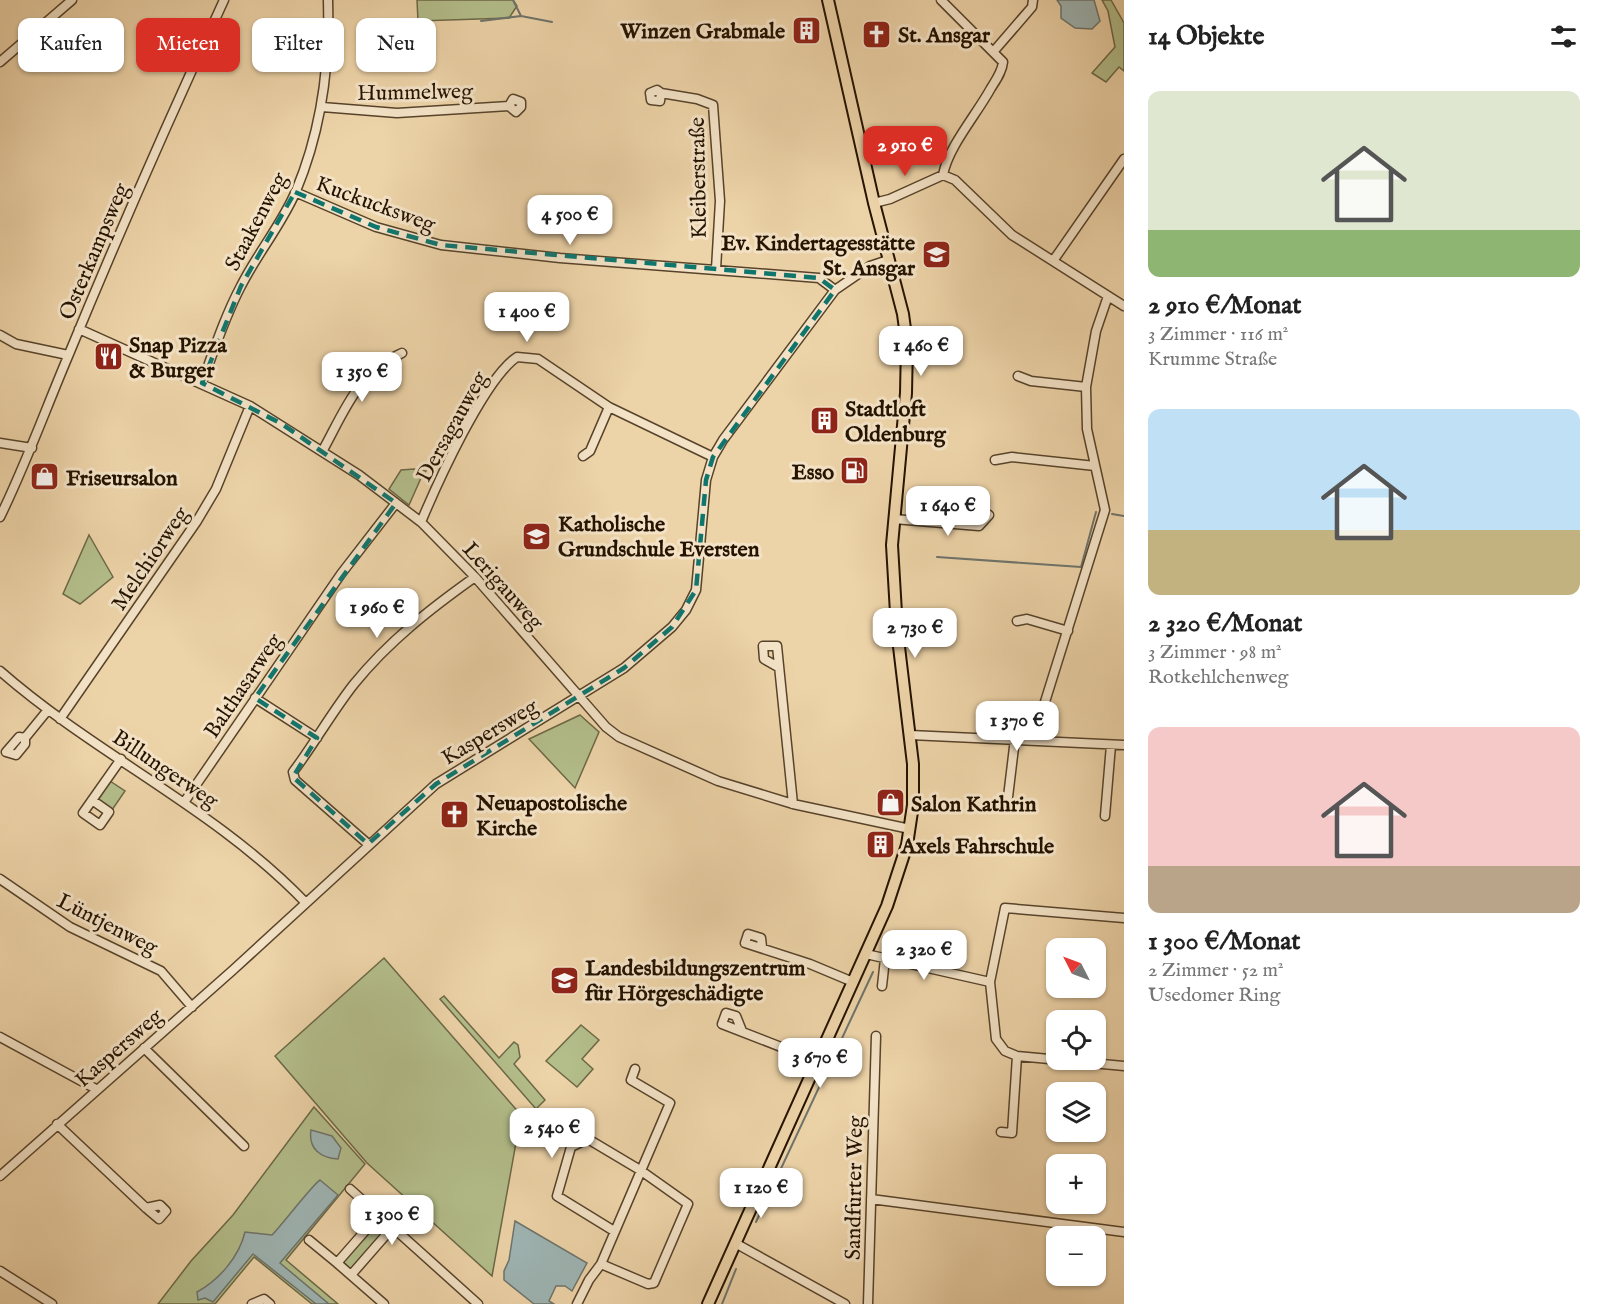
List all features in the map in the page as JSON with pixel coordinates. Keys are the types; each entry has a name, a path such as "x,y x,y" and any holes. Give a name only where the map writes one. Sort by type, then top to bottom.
{"main road":[{"path":"708,1304 866,954 902,863 910,829 913,790 910,735 893,586 894,519 908,356 903,314 874,203 828,0"}],"street":[{"path":"0,61 72,0"},
{"name":"Osterkampsweg","path":"0,517 32,448 79,329 224,0"},
{"name":"Staakenweg","path":"202,383 241,286 295,192 322,107 329,39 328,0"},
{"path":"941,0 1003,62 1001,71 945,162 943,176"},
{"path":"994,51 1033,3"},
{"name":"Kleiberstraße","path":"661,93 713,105 720,201 716,268"},
{"name":"Hummelweg","path":"322,107 397,113 508,106"},
{"path":"1053,261 1124,159"},
{"path":"874,203 890,199 943,176 955,180 1001,226 1124,306"},
{"name":"Kuckucksweg","path":"295,192 376,227 441,245 560,258 716,268 819,278 835,290"},
{"name":"Kaspersweg","path":"0,1176 96,1089 192,1007 436,784 624,668 667,632 692,601 700,564 706,480 713,457 758,390 835,290 870,266 888,260"},
{"path":"1041,740 1044,705 1105,510 1087,429 1086,387 1096,331 1108,296"},
{"name":"Lerigauweg","path":"79,329 250,406 322,450 396,503 421,522 475,577 606,727 639,748 718,781 793,804 910,829"},
{"path":"0,334 16,344 68,355"},
{"path":"322,450 345,405 361,382 384,361 402,353"},
{"name":"Dersagauweg","path":"421,522 465,429 496,381 517,357 538,359 609,407 713,457"},
{"path":"1018,376 1031,381 1086,387"},
{"name":"Melchiorweg","path":"60,720 197,521 216,489 250,406"},
{"path":"583,456 590,452 609,407"},
{"path":"0,443 32,448"},
{"path":"995,460 1012,457 1095,466"},
{"name":"Balthasarweg","path":"184,801 341,574 396,503"},
{"path":"894,519 979,526 989,515"},
{"path":"368,844 293,777 352,686 393,640 434,606 475,577"},
{"path":"1017,621 1027,619 1068,631"},
{"path":"778,667 793,804"},
{"name":"Billungerweg","path":"0,671 47,711 184,801 253,854 306,903"},
{"path":"255,698 317,738"},
{"path":"25,738 47,711"},
{"path":"910,735 1124,746"},
{"path":"1002,803 1008,797 1015,739"},
{"path":"1105,816 1111,745"},
{"path":"92,800 121,759"},
{"name":"Lüntjenweg","path":"0,879 70,927 161,971 192,1007"},
{"path":"1124,918 1005,908 990,982 996,1039 1005,1051 1017,1056 1124,1066"},
{"path":"762,947 853,982"},
{"path":"866,954 990,982"},
{"path":"882,986 885,959"},
{"path":"742,1031 817,1061"},
{"name":"Sandfurter Weg","path":"868,1304 876,1036"},
{"path":"0,1038 96,1089"},
{"path":"144,1048 244,1146"},
{"path":"1001,1132 1012,1133 1017,1056"},
{"path":"577,1304 589,1280 601,1264 670,1103 631,1080 635,1069"},
{"path":"57,1124 146,1208"},
{"path":"601,1264 648,1284 654,1284 688,1204 685,1199 588,1139 571,1147 557,1196 614,1231"},
{"path":"350,1189 478,1304"},
{"path":"871,1199 1124,1232"},
{"path":"337,1263 379,1215"},
{"path":"351,1275 392,1228"},
{"path":"309,1240 384,1304"},
{"path":"735,1243 845,1304"},
{"path":"0,1271 52,1304"},
{"path":"252,1304 264,1299 270,1304"}],"highlighted area":[{"path":"295,192 376,227 441,245 819,278 835,290 713,457 706,480 696,590 672,627 624,668 436,784 368,844 293,777 317,738 255,698 396,503 282,424 202,383 241,286"}],"green space":[{"path":"417,0 513,0 517,6 509,18 436,20 436,18 418,18"},
{"path":"1102,0 1111,0 1124,23 1124,71 1119,67 1106,82 1092,73 1115,47 1108,11"},
{"path":"401,470 426,471 424,474 428,476 426,480 421,478 409,505 389,489"},
{"path":"89,535 113,577 80,604 63,594"},
{"path":"580,715 599,732 575,788 529,739"},
{"path":"110,781 125,791 112,810 97,800"},
{"path":"384,958 521,1115 492,1276 367,1163 275,1056"},
{"path":"444,996 499,1058 514,1042 518,1045 520,1057 514,1064 545,1100 536,1109 440,999"},
{"path":"581,1025 599,1040 582,1059 593,1069 577,1087 546,1061"},
{"path":"314,1107 365,1164 286,1260 338,1304 312,1304 254,1257 215,1304 158,1304 191,1261 233,1215"},
{"path":"377,1224 387,1229 351,1270 343,1262"}],"water":[{"path":"1057,0 1094,0 1100,21 1092,29 1075,28 1061,18 1061,6"},
{"path":"311,1130 332,1136 341,1148 338,1159 326,1157 317,1151 312,1142"},
{"path":"320,1180 338,1195 280,1263 329,1304 316,1304 253,1254 213,1302 205,1298 198,1300 197,1292 213,1281 233,1259 245,1232 272,1235"},
{"path":"515,1221 587,1263 572,1291 565,1286 556,1286 549,1301 554,1304 534,1304 504,1280"}],"waterway":[{"path":"513,0 521,16"},
{"path":"481,21 521,16 552,22"},
{"path":"937,557 1081,567 1096,512"},
{"path":"1112,514 1124,516"},
{"path":"756,1222 873,972"},
{"path":"722,1304 736,1269"}],"place":[{"name":"Winzen Grabmale","path":"806,30"},
{"name":"St. Ansgar","path":"877,34"},
{"name":"Ev. Kindertagesstätte St. Ansgar","path":"936,255"},
{"name":"Snap Pizza & Burger","path":"108,357"},
{"name":"Stadtloft Oldenburg","path":"824,421"},
{"name":"Esso","path":"855,471"},
{"name":"Friseursalon","path":"45,477"},
{"name":"Katholische Grundschule Eversten","path":"537,536"},
{"name":"Salon Kathrin","path":"890,803"},
{"name":"Neuapostolische Kirche","path":"455,815"},
{"name":"Axels Fahrschule","path":"880,845"},
{"name":"Landesbildungszentrum für Hörgeschädigte","path":"564,980"}]}
